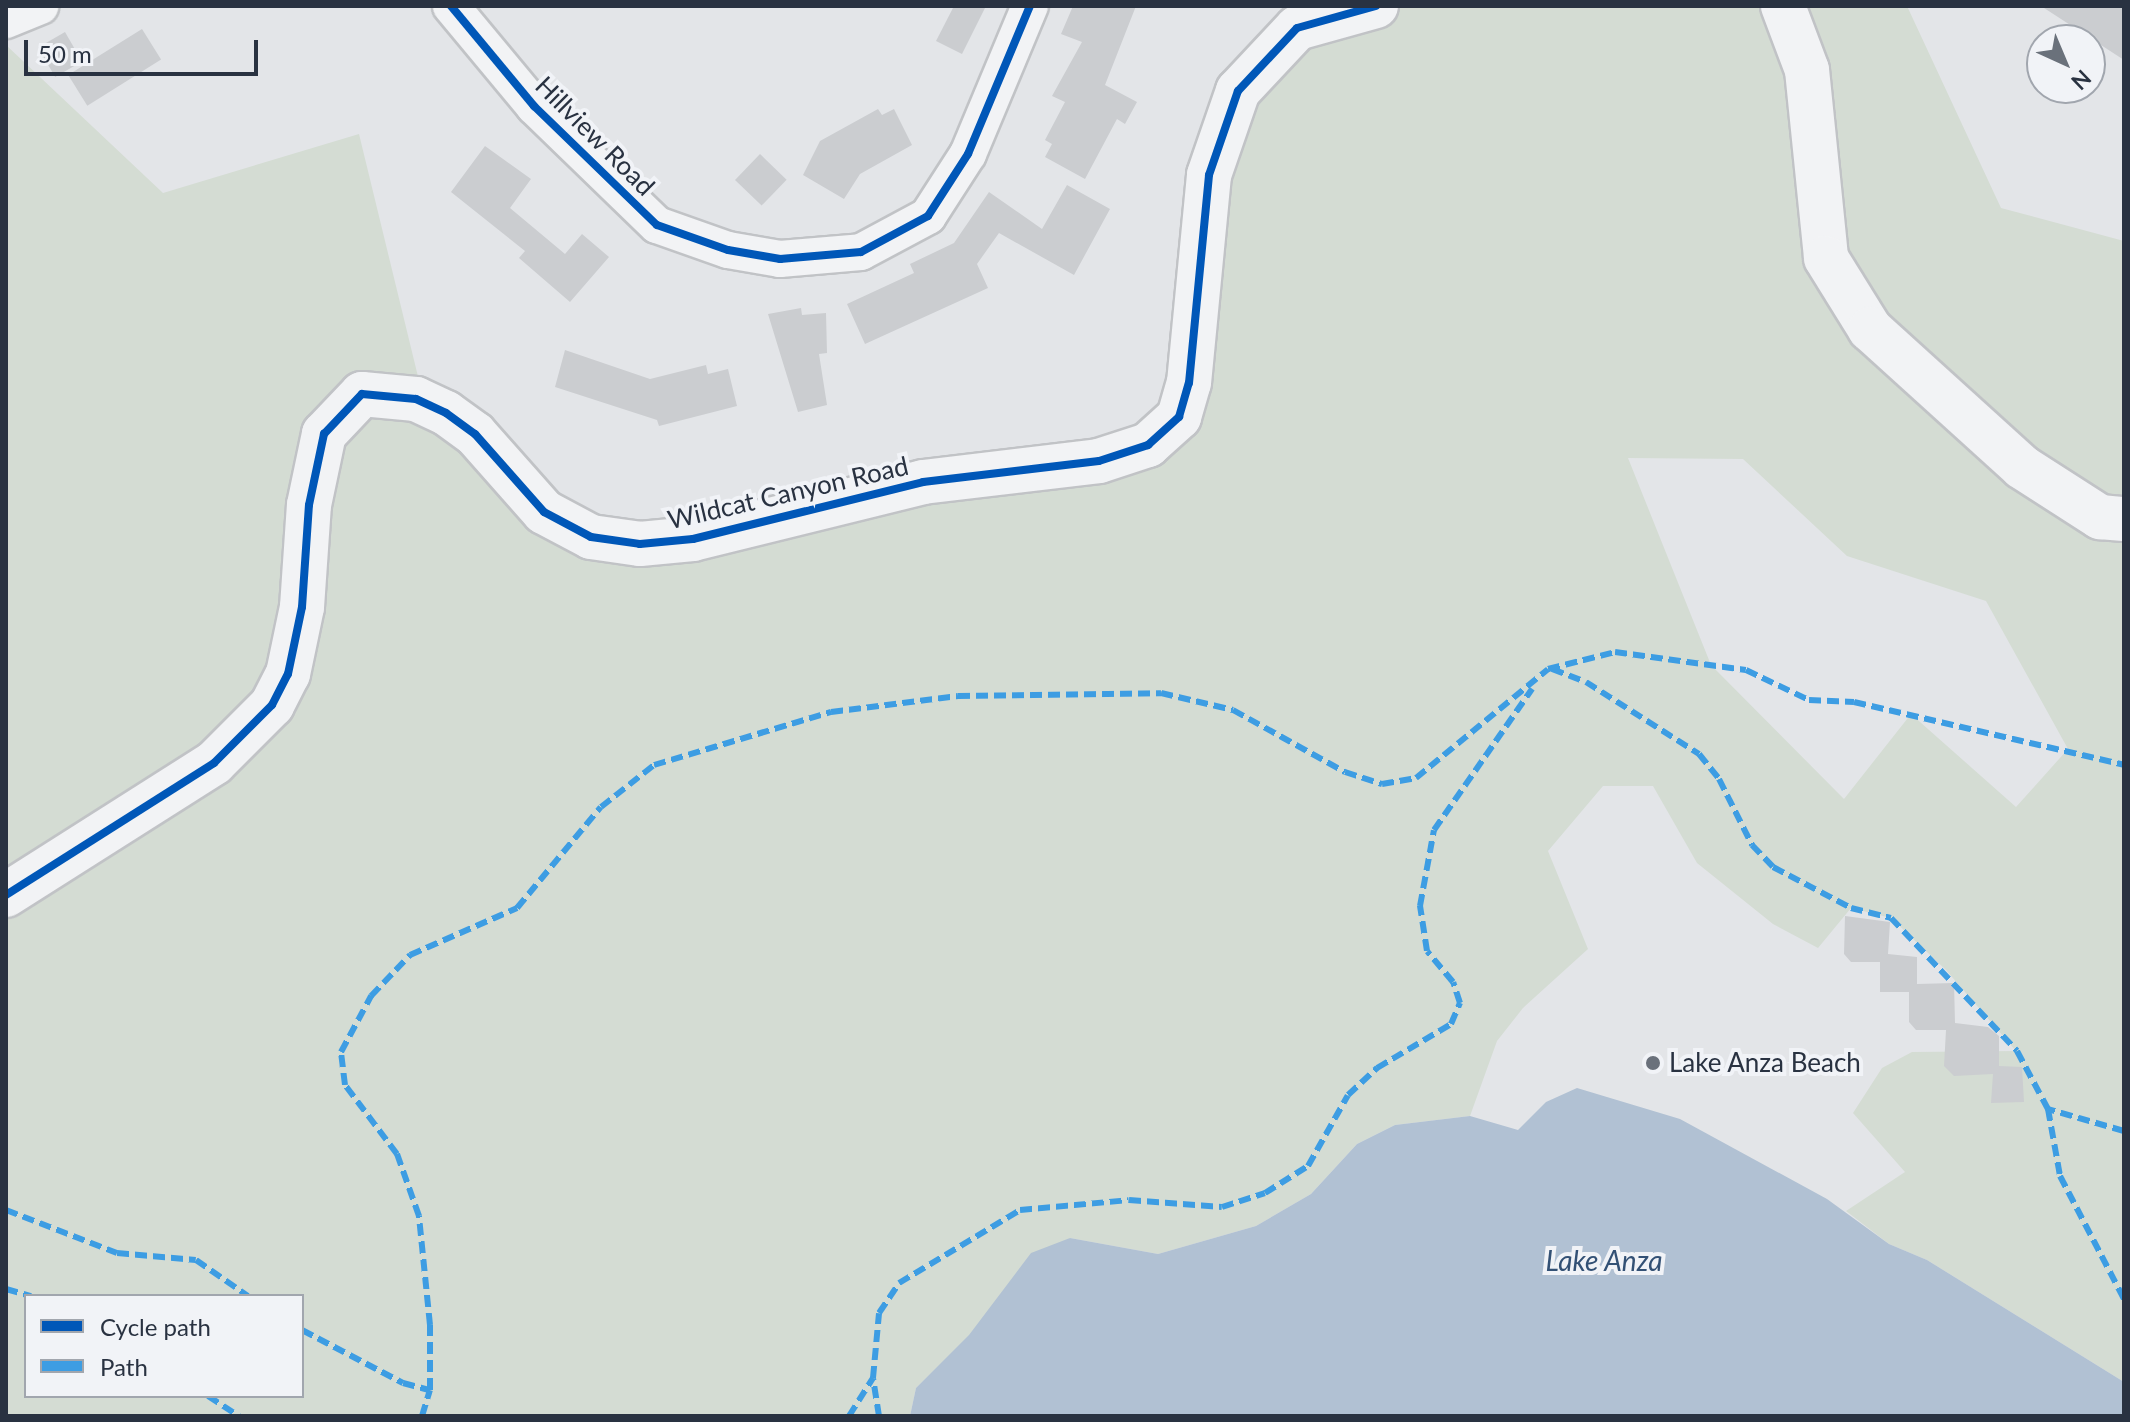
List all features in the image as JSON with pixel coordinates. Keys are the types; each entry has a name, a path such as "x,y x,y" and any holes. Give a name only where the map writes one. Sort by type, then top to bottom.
{"street":[{"path":"6,20 40,6"},
{"name":"Hillview Road","path":"451,6 534,106 657,225 728,250 780,259 861,252 928,216 968,154 1030,6"},
{"name":"Wildcat Canyon Road","path":"6,895 214,763 272,705 288,674 302,607 309,505 324,434 362,394 416,399 446,413 475,434 544,512 591,537 640,544 693,539 908,485 1099,461 1148,445 1169,431 1187,392 1209,175 1238,91 1297,28 1376,6"},
{"path":"1783,6 1807,70 1826,258 1870,329 2022,467 2100,517 2124,519"}],"shaded area":[{"path":"1376,6 1907,6 2001,208 2124,241 2124,1382 1927,1260 1889,1244 1846,1211 1905,1172 1853,1113 1882,1068 1912,1052 2016,1051 1946,970 1891,918 1851,908 1818,948 1773,924 1697,863 1653,786 1603,786 1548,851 1588,949 1523,1008 1497,1041 1470,1116 1395,1125 1357,1144 1311,1194 1256,1226 1158,1254 1070,1238 916,1388 910,1416 6,1416 6,45 163,193 359,134 422,393 503,470 641,545 1169,431 1238,91","holes":["1628,458 1743,459 1847,556 1986,601 2068,749 2016,807 1911,714 1844,799 1711,665"]}],"water":[{"name":"Lake Anza","path":"1577,1088 1680,1119 1827,1199 1889,1244 1927,1260 2124,1382 2124,1416 910,1416 916,1388 969,1335 1031,1253 1070,1238 1158,1254 1256,1226 1311,1194 1357,1144 1395,1125 1470,1116 1518,1130 1546,1102"}],"building":[{"path":"954,6 986,6 962,54 936,41"},
{"path":"1073,6 1136,6 1105,85 1137,102 1125,124 1117,119 1085,179 1045,157 1052,144 1045,140 1065,102 1052,96 1082,42 1061,34"},
{"path":"2041,6 2124,6 2124,60 2106,48 2106,24 2069,24"},
{"path":"142,29 161,60 87,106 68,75"},
{"path":"65,32 82,61 55,77 38,48"},
{"path":"878,109 882,115 894,109 912,145 860,174 844,199 803,175 820,141"},
{"path":"485,146 531,179 510,208 565,254 582,234 609,257 570,302 519,258 525,251 451,192"},
{"path":"760,154 787,180 762,206 735,180"},
{"path":"1067,185 1110,209 1074,275 999,233 977,264 988,288 865,344 847,304 914,273 910,264 954,243 989,192 1042,229"},
{"path":"801,308 802,315 826,313 827,353 819,354 827,405 798,412 768,314"},
{"path":"565,350 650,379 706,365 708,374 728,369 737,406 659,426 657,420 555,387"},
{"path":"1845,916 1890,922 1888,954 1917,957 1917,984 1954,983 1955,1023 1988,1027 1999,1036 1999,1066 2022,1067 2024,1102 1991,1103 1993,1074 1954,1076 1944,1066 1946,1030 1916,1030 1909,1022 1909,992 1880,992 1880,962 1851,962 1844,954"}],"marked path":[{"path":"422,1416 430,1390 430,1325 419,1216 397,1154 345,1085 341,1052 371,996 410,955 517,908 601,807 654,765 831,712 958,696 1161,693 1233,710 1345,772 1382,784 1416,778 1548,669 1615,652 1746,670 1809,700 1854,702 2124,765"},
{"path":"1552,669 1586,682 1699,754 1719,779 1752,845 1773,867 1851,908 1891,918 2017,1051 2048,1109"},
{"path":"879,1416 873,1378 879,1313 899,1283 1020,1210 1129,1200 1222,1207 1265,1193 1308,1166 1348,1095 1377,1068 1451,1024 1460,1003 1453,982 1427,951 1420,906 1434,830 1532,689"},
{"path":"2124,1131 2048,1109 2060,1176 2124,1299"},
{"path":"6,1210 117,1253 196,1260 245,1294"},
{"path":"6,1289 24,1294"},
{"path":"304,1331 403,1383 430,1390"},
{"path":"849,1416 873,1378"},
{"path":"211,1398 239,1416"}],"cycle path":[{"path":"451,6 534,106 657,225 728,250 780,259 861,252 928,216 968,154 1030,6"},
{"path":"6,895 214,763 272,705 288,674 302,607 309,505 324,434 362,394 416,399 446,413 475,434 544,512 591,537 640,544 693,539 923,482 1099,461 1148,445 1179,417 1189,383 1209,175 1238,91 1297,28 1376,6"}],"place":[{"name":"Lake Anza Beach","path":"1653,1063"}]}
